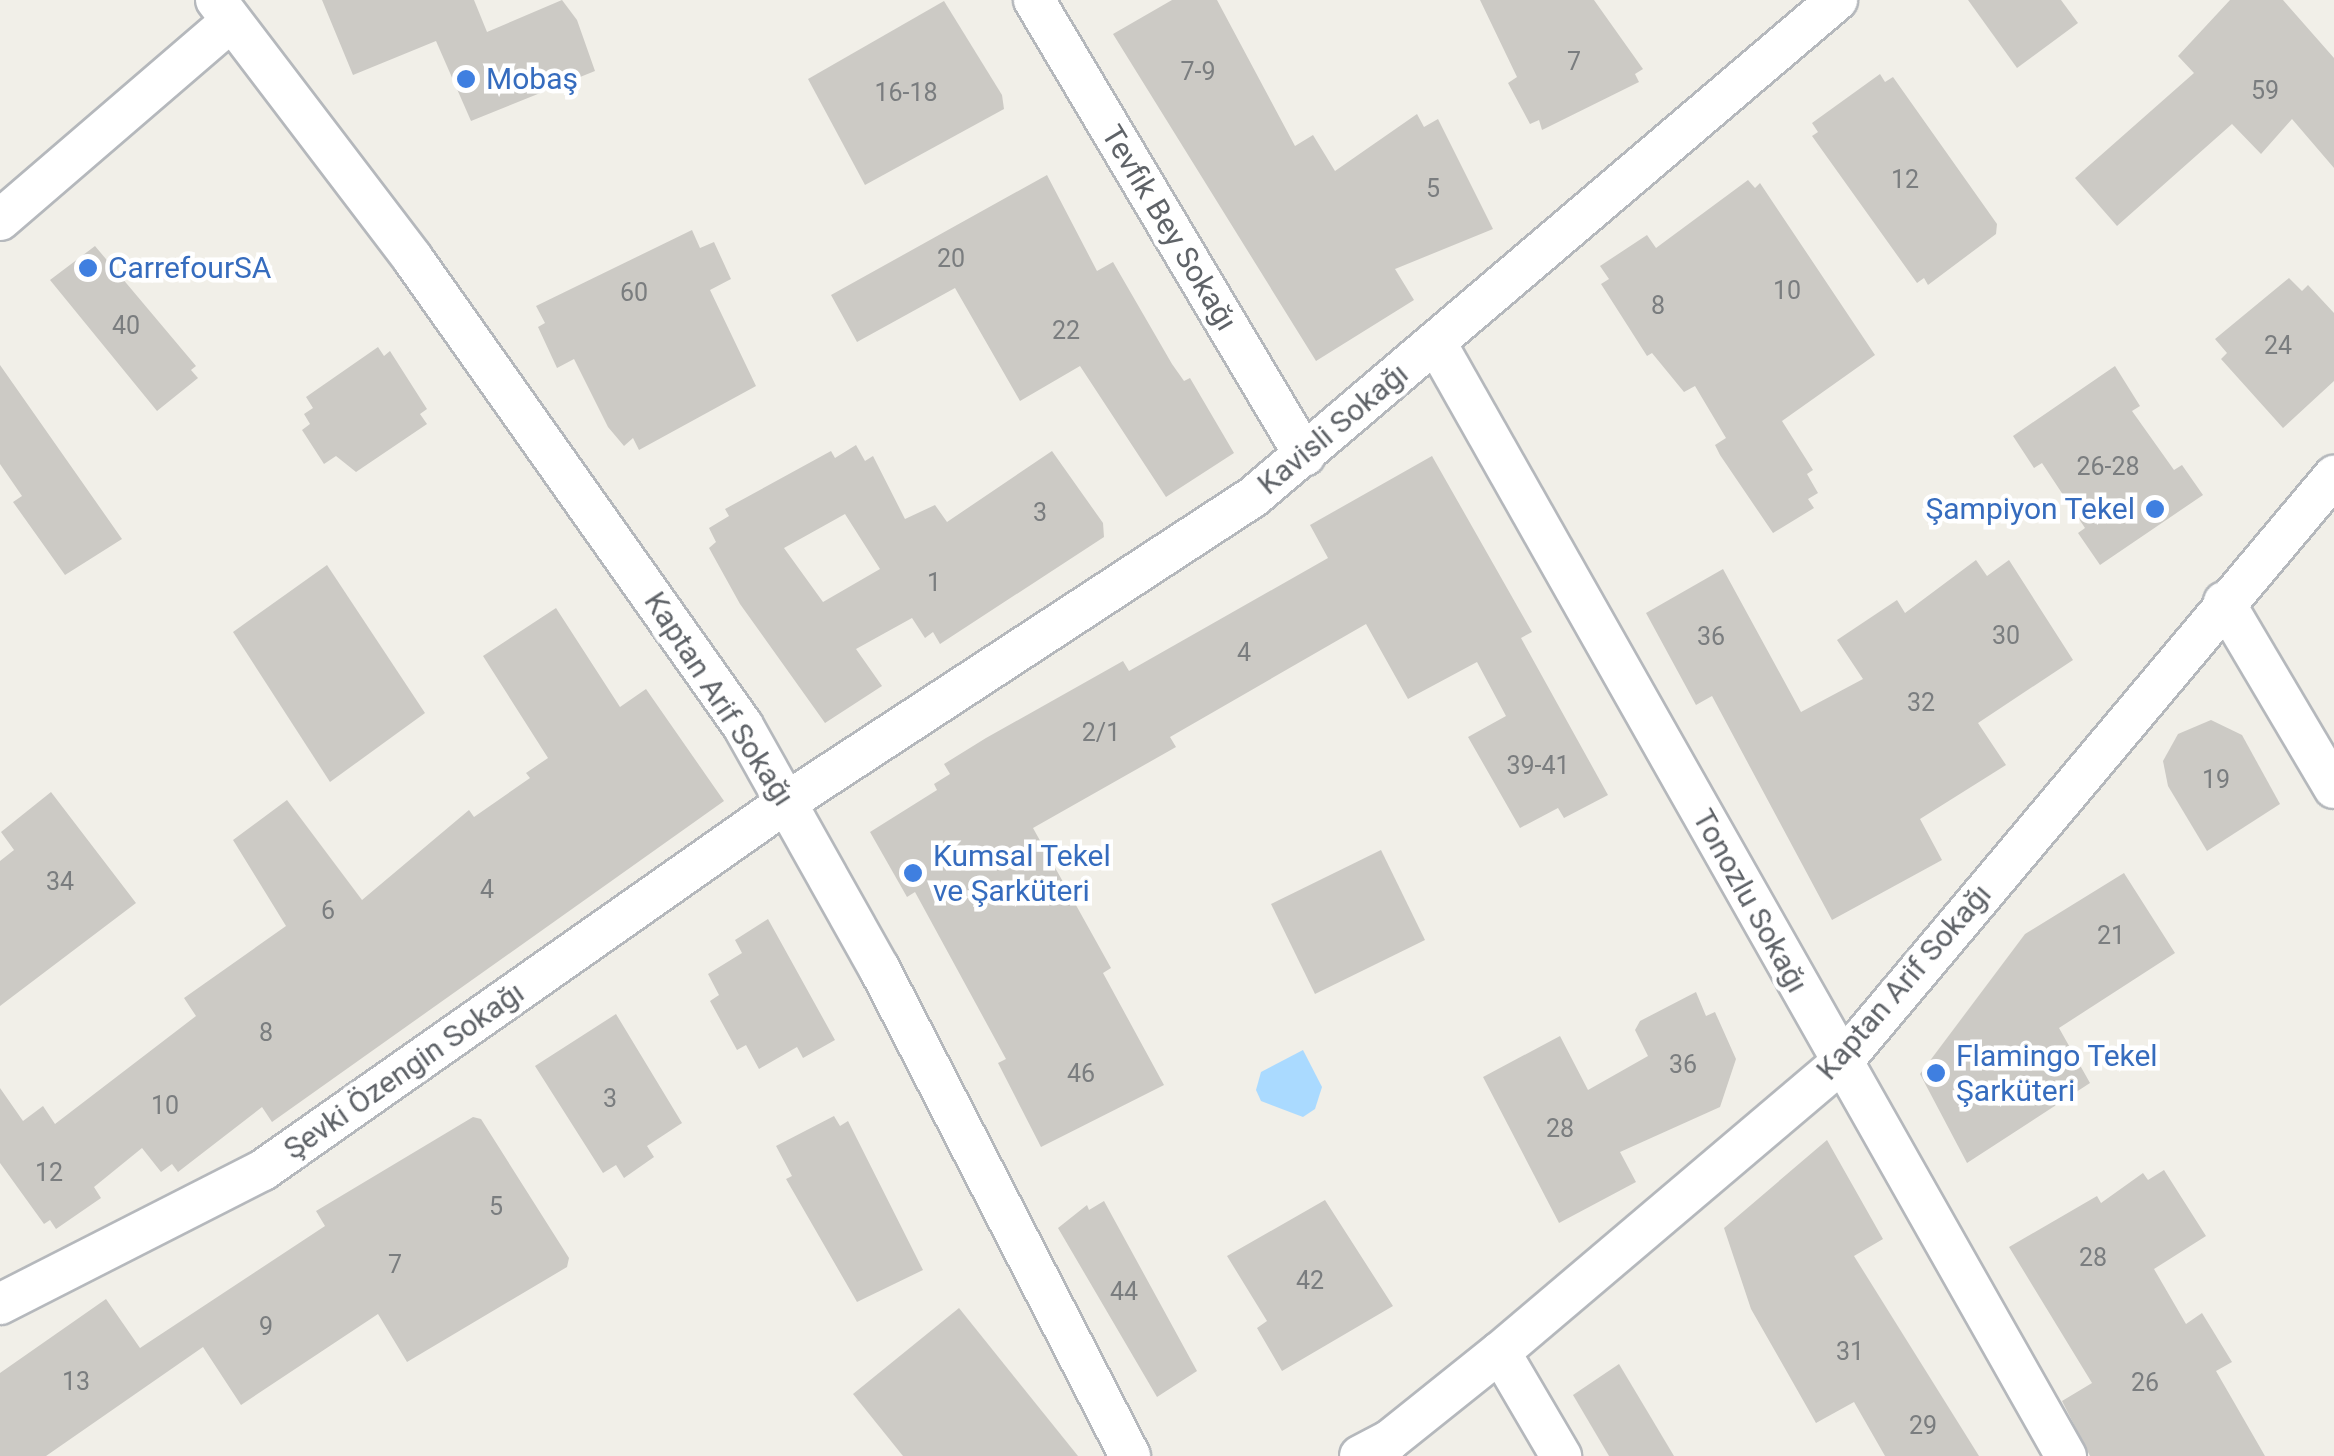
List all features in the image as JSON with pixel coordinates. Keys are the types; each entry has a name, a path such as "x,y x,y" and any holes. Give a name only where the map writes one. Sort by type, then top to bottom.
{"street":[{"name":"Tevfik Bey Sokağı","path":"1034,0 1305,456"},
{"name":"Kavisli Sokağı","path":"787,802 1305,456 1837,0"},
{"path":"0,220 224,10"},
{"name":"Kaptan Arif Sokağı","path":"224,10 413,259 666,613 787,802 1130,1456"},
{"name":"Tonozlu Sokağı","path":"1436,343 2066,1456"},
{"name":"Kaptan Arif Sokağı","path":"1360,1456 1390,1440 1500,1352 1841,1063 2224,602 2334,476"},
{"path":"2224,602 2334,788"},
{"name":"Şevki Özengin Sokağı","path":"0,1304 263,1170 787,802"},
{"path":"1500,1352 1561,1456"}],"water":[{"path":"1303,1050 1322,1087 1315,1109 1303,1117 1261,1101 1256,1090 1261,1072"}],"building":[{"path":"322,0 474,0 487,32 562,0 577,20 595,71 471,121 436,41 353,75"},
{"path":"1172,0 1217,0 1295,146 1313,135 1335,171 1417,114 1424,127 1438,119 1493,229 1395,269 1414,300 1316,361 1113,34"},
{"path":"1480,0 1594,0 1643,69 1635,74 1639,82 1542,130 1539,120 1530,124 1508,83 1517,77"},
{"path":"1968,0 2061,0 2078,23 2017,68"},
{"path":"2230,0 2283,0 2334,58 2334,168 2292,119 2261,154 2232,124 2117,226 2075,178 2194,73 2178,56"},
{"path":"944,1 1002,95 1004,109 865,185 808,79"},
{"path":"1880,74 1885,82 1893,77 1997,224 1996,234 1928,285 1924,278 1917,283 1812,136 1818,132 1812,123"},
{"path":"1047,175 1097,271 1113,262 1172,364 1184,381 1190,378 1234,453 1166,497 1080,366 1020,401 955,288 857,342 831,295"},
{"path":"1748,180 1755,188 1760,183 1875,355 1782,421 1813,470 1807,474 1818,493 1808,499 1814,508 1773,533 1720,455 1715,445 1726,438 1695,386 1684,392 1652,353 1647,356 1601,284 1609,279 1600,266 1647,235 1656,248"},
{"path":"692,230 700,248 714,242 731,279 710,290 756,386 639,450 633,438 624,446 608,427 574,359 557,368 538,327 545,323 536,306"},
{"path":"95,246 196,366 191,370 198,378 157,411 50,280"},
{"path":"2289,278 2302,291 2308,285 2334,313 2334,381 2283,428 2221,359 2227,353 2215,339"},
{"path":"378,347 384,356 390,351 427,409 420,414 427,424 356,472 336,456 324,464 302,430 310,424 304,414 313,408 306,397"},
{"path":"0,365 122,539 65,575 13,502 22,496 0,464"},
{"path":"2115,366 2140,406 2132,411 2174,470 2182,465 2203,495 2100,565 2078,533 2085,528 2042,463 2034,468 2013,436"},
{"path":"856,445 865,461 873,456 905,519 935,505 947,522 1052,451 1103,523 1104,537 940,644 933,632 925,638 912,618 856,649 882,686 825,723 740,604 709,548 716,542 709,528 729,516 725,509 831,451 835,458","holes":["845,514 880,569 823,602 784,548"]},
{"path":"1432,456 1532,632 1521,638 1608,795 1564,818 1558,808 1520,828 1468,737 1506,716 1477,662 1408,699 1366,624 1170,737 1176,747 1033,828 1111,968 1103,973 1164,1085 1041,1147 998,1063 1006,1059 915,892 907,897 870,832 937,790 934,784 950,774 944,764 986,738 1123,661 1129,671 1328,558 1310,525"},
{"path":"1976,560 1987,576 2009,560 2073,660 1978,723 2006,765 1920,819 1942,860 1832,920 1712,696 1696,705 1646,613 1723,569 1801,712 1863,679 1837,640 1897,600 1905,613"},
{"path":"327,565 425,713 330,782 233,632"},
{"path":"556,608 620,707 646,689 724,801 272,1122 262,1107 178,1172 172,1164 161,1172 142,1148 94,1187 101,1198 56,1229 50,1220 44,1224 0,1163 0,1088 23,1121 43,1106 55,1124 196,1016 184,998 286,926 233,840 287,800 362,900 469,810 474,817 530,778 526,773 548,758 483,656"},
{"path":"2211,720 2242,735 2280,804 2207,851 2168,786 2163,761 2178,734"},
{"path":"51,792 136,903 0,1006 0,861 14,850 1,832"},
{"path":"1381,850 1425,940 1315,994 1271,904"},
{"path":"2124,873 2175,953 2059,1028 2090,1083 1967,1163 1920,1074 2025,934"},
{"path":"768,919 835,1040 803,1058 797,1047 759,1069 746,1045 737,1050 710,1001 719,995 708,974 742,953 735,940"},
{"path":"1696,992 1706,1016 1715,1012 1736,1059 1720,1107 1620,1152 1636,1182 1559,1223 1483,1077 1560,1036 1588,1090 1648,1056 1635,1030 1640,1021"},
{"path":"616,1014 682,1123 647,1146 654,1157 624,1178 616,1165 603,1173 535,1066"},
{"path":"834,1116 840,1126 848,1121 923,1270 857,1302 786,1179 792,1176 776,1146"},
{"path":"473,1117 481,1119 569,1258 567,1267 407,1362 378,1314 241,1405 203,1347 46,1456 0,1456 0,1373 106,1299 140,1348 325,1226 316,1211"},
{"path":"1827,1140 1883,1239 1854,1256 1979,1456 1885,1456 1854,1402 1816,1423 1751,1309 1724,1228"},
{"path":"2164,1170 2206,1236 2154,1269 2186,1324 2202,1313 2232,1362 2216,1371 2265,1456 2090,1456 2062,1401 2092,1383 2009,1247 2097,1196 2101,1203 2143,1173 2148,1180"},
{"path":"1325,1200 1393,1306 1282,1371 1257,1328 1267,1321 1227,1256"},
{"path":"1104,1201 1197,1371 1157,1397 1058,1228 1087,1205 1089,1210"},
{"path":"959,1308 1078,1456 903,1456 853,1394"},
{"path":"1619,1364 1674,1456 1609,1456 1573,1395"}],"place":[{"name":"Mobaş","path":"466,79"},
{"name":"CarrefourSA","path":"88,268"},
{"name":"Şampiyon Tekel","path":"2155,509"},
{"name":"Kumsal Tekel ve Şarküteri","path":"913,873"},
{"name":"Flamingo Tekel Şarküteri","path":"1936,1073"}]}
